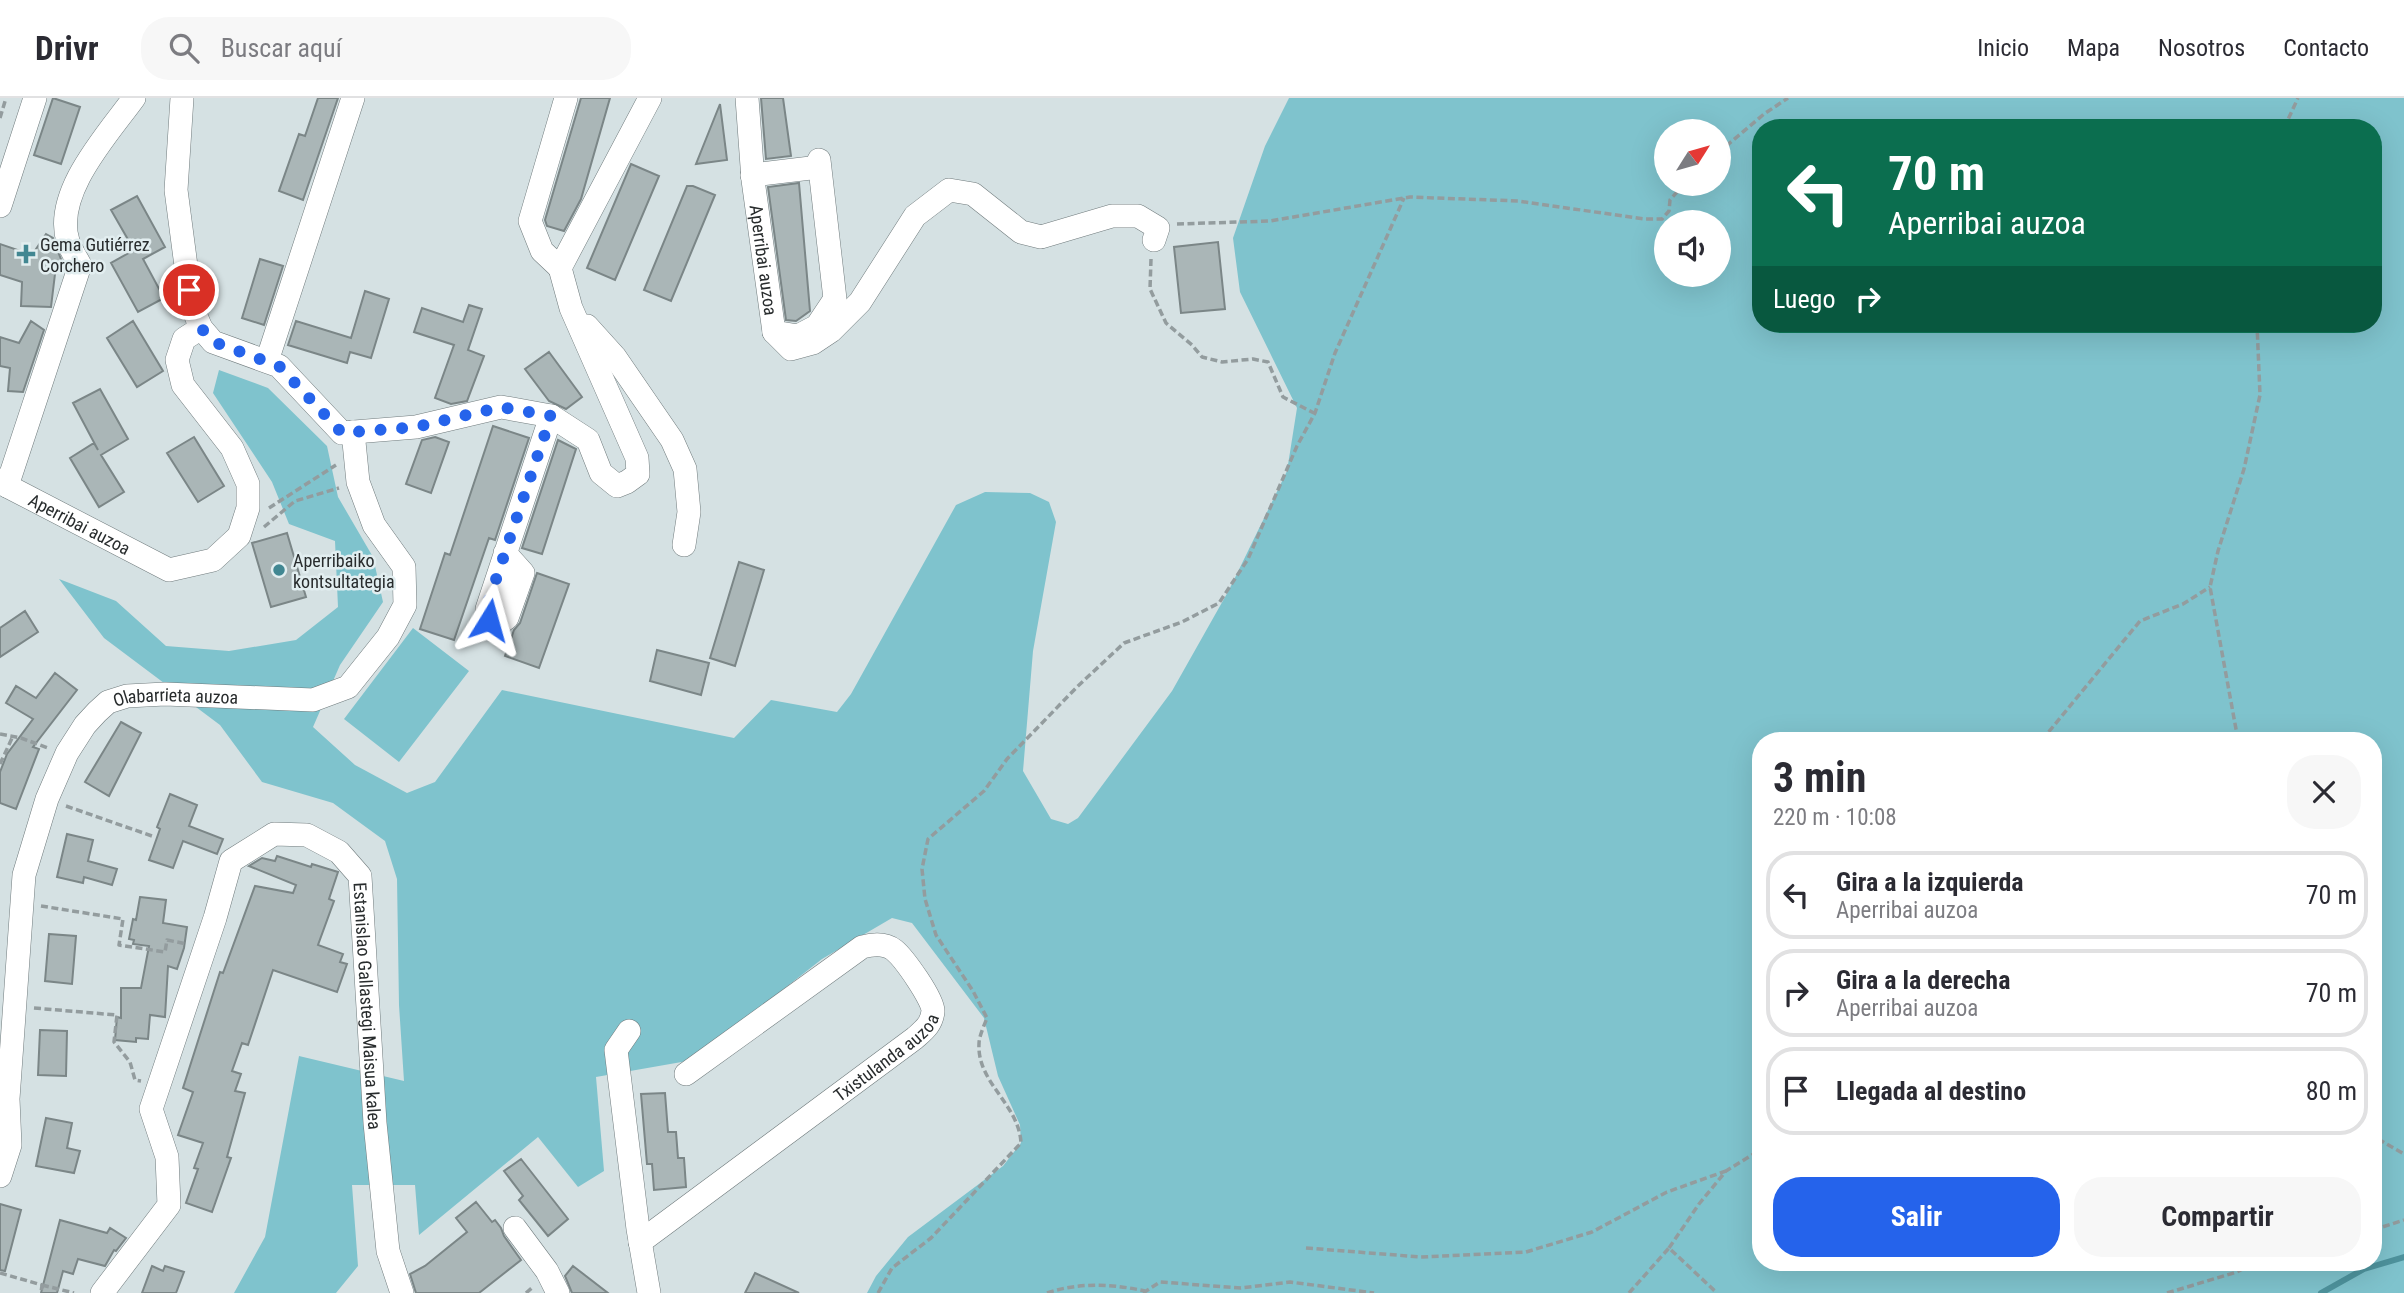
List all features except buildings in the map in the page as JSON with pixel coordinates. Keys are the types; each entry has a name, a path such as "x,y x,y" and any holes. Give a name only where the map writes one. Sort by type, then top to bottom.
{"street":[{"path":"0,206 35,98"},
{"name":"Aperribai auzoa","path":"134,98 76,179 68,206 66,230 68,242 80,265 4,483 169,569 214,560 239,536 246,513 248,484 232,448 183,385 177,360 184,340 201,328"},
{"path":"182,98 176,190 191,304 201,328 214,342 279,366 342,433 354,442 358,482"},
{"path":"267,361 353,98"},
{"path":"354,442 501,407 551,416 588,440 601,473 617,486 638,474 637,458 571,308 560,268 542,251 530,221 566,98"},
{"path":"560,268 650,98"},
{"name":"Aperribai auzoa","path":"747,98 752,174 774,332 797,335 817,326 835,299 819,163 752,174"},
{"path":"774,332 791,349 813,343 831,331 860,302 915,216 949,190 973,194 1021,232 1041,237 1112,216 1138,216 1156,234"},
{"path":"571,308 615,357 672,440 685,469 689,512 686,538"},
{"path":"505,553 551,416"},
{"name":"Olabarrieta auzoa","path":"0,1176 10,1145 8,1099 24,875 47,799 66,755 85,725 97,712 108,702 127,696 165,694 313,700 348,687 388,637 405,604 404,567 374,525 358,482"},
{"name":"Estanislao Gallastegi Maisua kalea","path":"102,1293 169,1205 167,1157 151,1109 231,862 274,834 307,835 339,852 360,876 376,1136 388,1251 402,1293"},
{"name":"Txistulanda auzoa","path":"640,1242 915,1038 929,1025 933,1011 931,1000 894,949 873,944 862,947 686,1074"},
{"path":"629,1031 616,1050 649,1293"},
{"path":"515,1228 547,1271 558,1293"}],"path":[{"path":"0,118 6,98"},
{"path":"1758,119 1788,98"},
{"path":"2288,119 2298,98"},
{"path":"1731,142 1752,124"},
{"path":"1315,413 1283,397 1268,362 1253,359 1222,362 1202,357 1166,324 1150,289 1151,253 1156,234 1176,224 1270,221 1404,198 1518,201 1644,219 1662,219 1669,211 1670,200 1674,196"},
{"path":"878,1293 892,1268 931,1238 1021,1143 1020,1128 982,1068 979,1042 987,1018 973,991 936,935 925,899 922,869 928,839 984,791 1007,759 1124,643 1182,622 1219,603 1248,559 1297,446 1315,413 1335,353 1404,198"},
{"path":"2237,732 2210,587 2218,551 2244,469 2260,395 2257,333"},
{"path":"246,513 256,516 354,442"},
{"path":"239,536 260,530 295,501 358,482"},
{"path":"2049,732 2140,621 2183,604 2210,587"},
{"path":"0,734 66,755"},
{"path":"0,764 12,736"},
{"path":"47,799 152,836"},
{"path":"22,902 123,919 119,945 165,952 167,940 191,945"},
{"path":"15,1006 117,1015 114,1042 130,1062 135,1080 159,1086"},
{"path":"2382,1141 2404,1154"},
{"path":"1306,1248 1421,1257 1525,1252 1592,1232 1667,1192 1726,1171 1752,1155"},
{"path":"1629,1293 1669,1248 1726,1171"},
{"path":"2382,1227 2404,1220"},
{"path":"1669,1248 1717,1293"},
{"path":"2167,1293 2239,1271"},
{"path":"0,1273 75,1293"},
{"path":"1047,1293 1062,1288 1113,1284 1144,1292 1160,1282 1241,1288 1290,1282 1374,1293"},
{"path":"41,1293 42,1285"}],"shaded area":[{"path":"1289,98 2404,98 2404,1293 867,1293 876,1276 908,1237 1003,1166 1021,1143 1020,1125 998,1076 984,1018 912,923 892,918 822,959 693,1060 596,1077 604,1171 578,1187 538,1137 419,1235 415,1185 352,1185 358,1266 336,1293 234,1293 265,1237 299,1056 404,1081 399,1005 397,879 385,841 333,803 262,782 220,725 104,638 59,579 116,601 166,646 229,651 296,640 338,607 335,541 289,524 272,482 213,393 219,370 268,388 327,446 338,497 373,557 383,602 340,665 313,727 355,765 407,793 435,782 502,690 734,738 771,700 837,712 851,694 956,505 985,492 1030,493 1049,502 1056,522 1033,651 1023,771 1051,819 1068,824 1078,818 1172,691 1229,590 1287,471 1297,408 1240,292 1233,238 1265,146"},
{"path":"413,628 469,671 399,762 344,719"}],"waterway":[{"path":"2382,1264 2404,1257"},
{"path":"2321,1293 2360,1271"}],"place":[{"name":"Gema Gutiérrez Corchero","path":"26,254"},
{"name":"Aperribaiko kontsultategia","path":"279,570"}],"route":[{"path":"189,290 191,304 201,328 214,342 279,366 342,433 416,427 501,407 551,416 486,609 489,620"}]}
